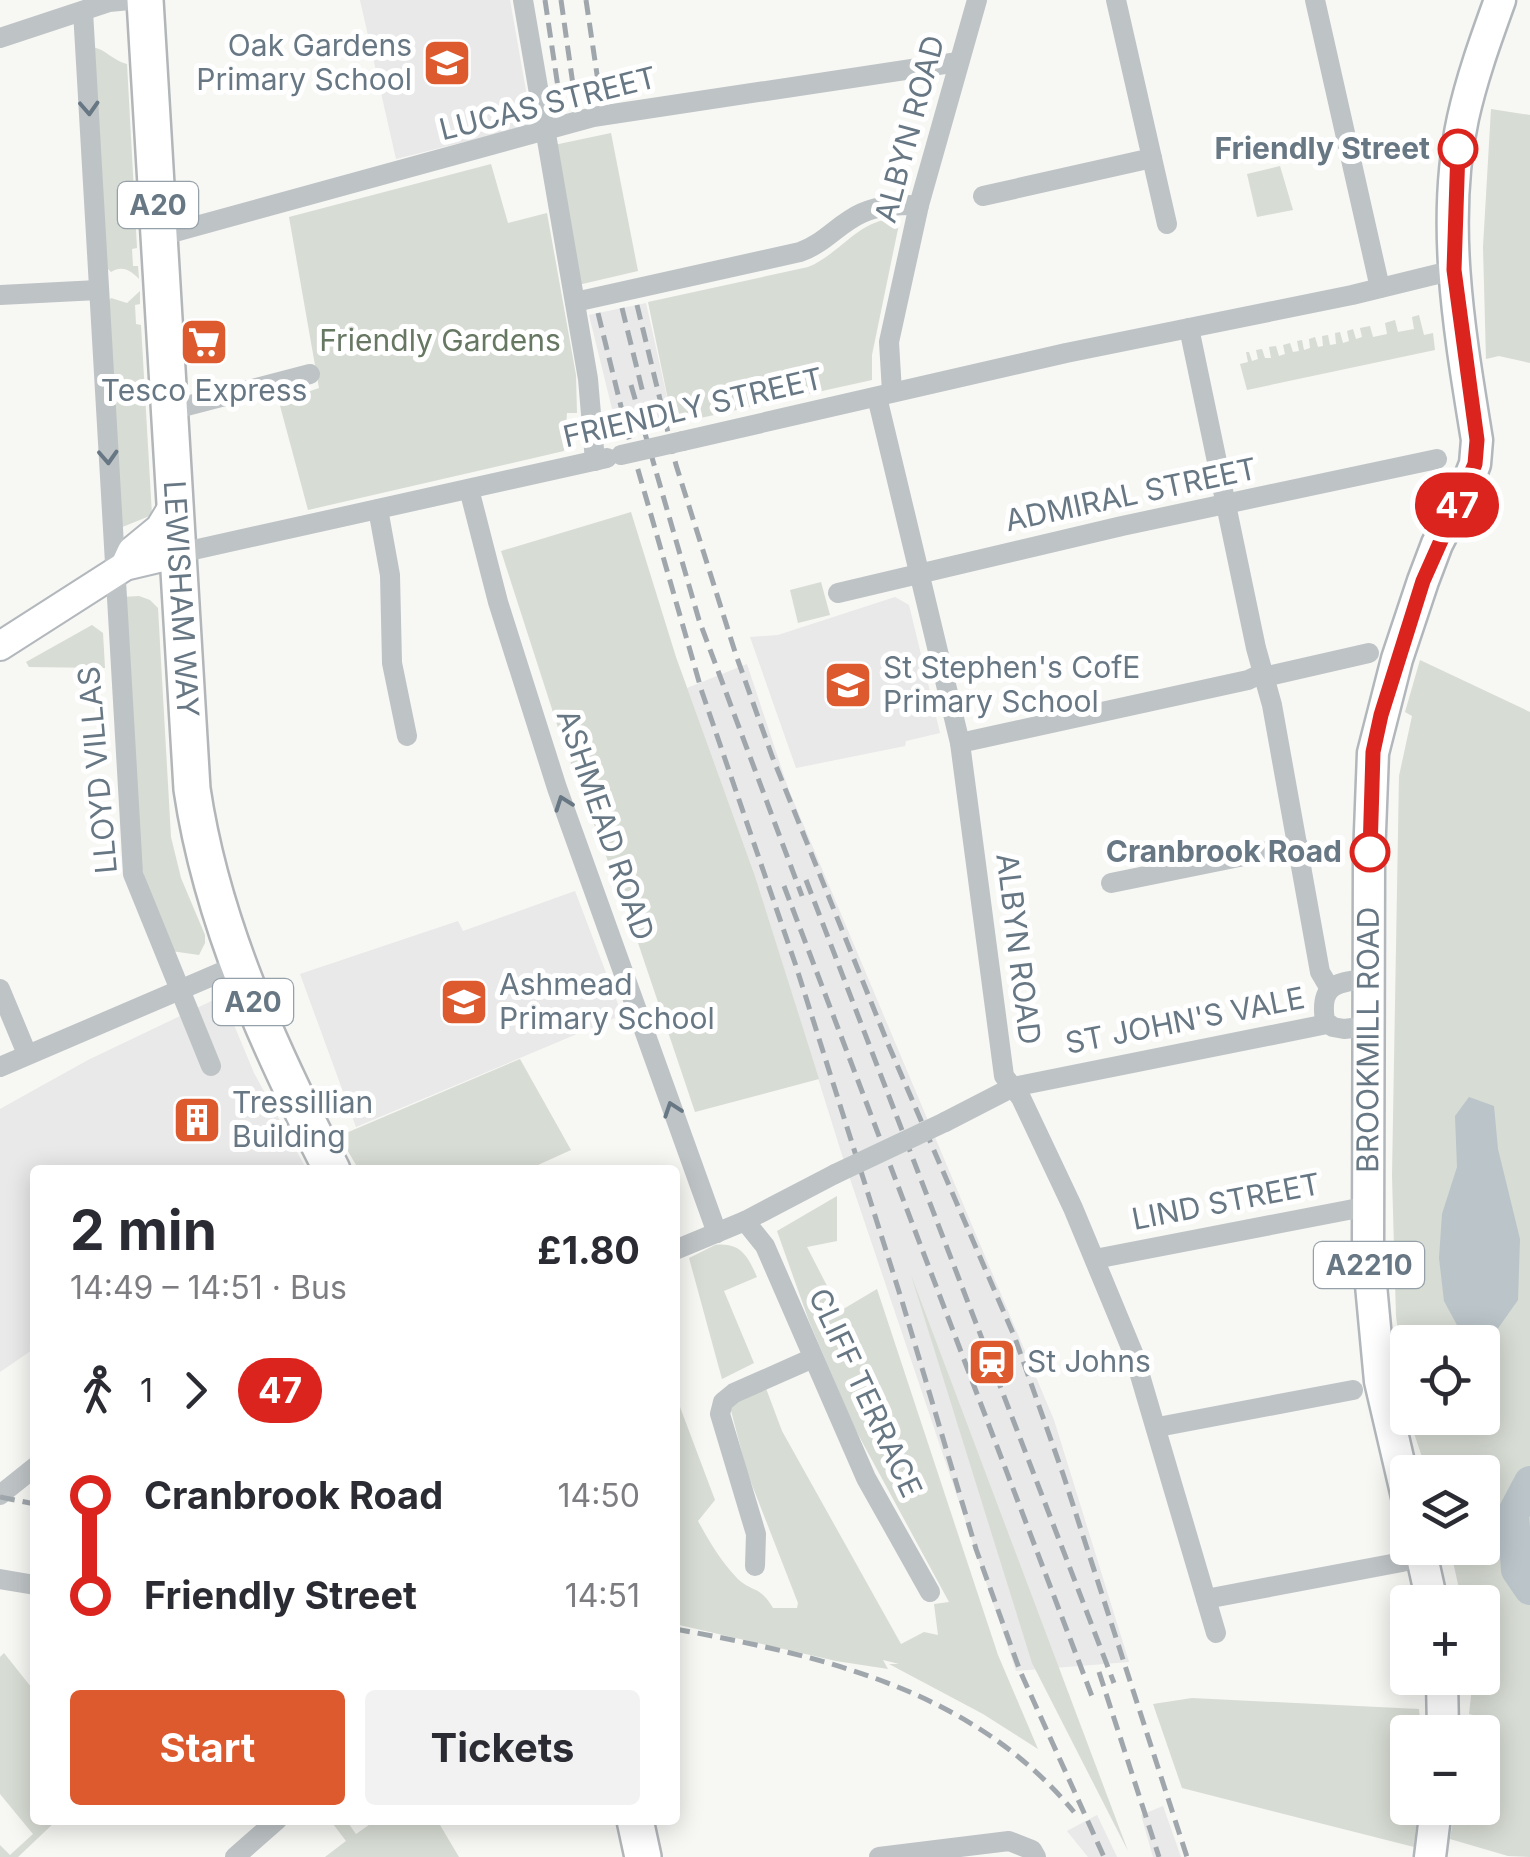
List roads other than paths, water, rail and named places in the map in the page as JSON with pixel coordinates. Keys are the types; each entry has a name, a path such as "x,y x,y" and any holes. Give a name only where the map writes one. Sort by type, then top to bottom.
{"highway":[{"name":"LEWISHAM WAY","path":"146,0 192,789 198,832 238,965 285,1078 329,1165"},
{"path":"636,1825 642,1857"}],"main road":[{"name":"BROOKMILL ROAD","path":"1397,1455 1380,1381 1370,1272 1373,752 1397,659 1423,581 1475,464 1477,440 1454,270 1455,177 1462,121 1500,0"},
{"path":"1430,1857 1434,1825"}],"street":[{"path":"5,36 108,2 130,0"},
{"path":"524,0 588,379 596,461"},
{"name":"ALBYN ROAD","path":"976,0 919,205 889,342 885,394 920,572 960,743 1004,1076 1013,1086 1095,1259 1134,1355 1216,1633"},
{"path":"1116,0 1167,224"},
{"path":"1315,0 1380,288"},
{"path":"83,11 119,570"},
{"name":"LUCAS STREET","path":"160,236 593,117 958,62"},
{"path":"982,196 1152,158"},
{"path":"574,302 800,252 814,248 860,214 888,205 919,205"},
{"name":"FRIENDLY STREET","path":"180,553 1454,270"},
{"path":"0,295 98,290"},
{"path":"1189,328 1259,677 1298,845 1320,972 1330,989"},
{"path":"171,410 310,374"},
{"name":"ADMIRAL STREET","path":"838,593 1437,459"},
{"name":"ASHMEAD ROAD","path":"469,489 498,602 557,788 716,1233"},
{"path":"119,570 132,551 160,528 177,500"},
{"path":"378,509 390,574 392,662 406,736"},
{"path":"0,646 119,570 180,553"},
{"path":"119,570 182,601"},
{"name":"LLOYD VILLAS","path":"119,570 132,874 211,1066"},
{"path":"960,743 1369,653"},
{"path":"1111,883 1298,845"},
{"path":"0,1067 238,965"},
{"name":"ST JOHN'S VALE","path":"1327,1024 1323,1005 1330,989 1338,983 1369,978"},
{"path":"0,989 27,1054"},
{"name":"ST JOHN'S VALE","path":"680,1248 745,1220 1013,1086 1327,1024 1344,1028 1370,1026"},
{"name":"LIND STREET","path":"1095,1259 1369,1206"},
{"name":"CLIFF TERRACE","path":"745,1220 765,1246 866,1478 930,1592"},
{"path":"755,1566 756,1534 720,1414 723,1402 734,1393 813,1358"},
{"path":"1158,1428 1354,1390"},
{"path":"0,1495 30,1472"},
{"path":"1206,1599 1390,1560"},
{"path":"0,1579 30,1585"},
{"path":"235,1857 272,1825"},
{"path":"879,1857 1010,1841 1032,1850 1036,1857"}],"waterway":[{"path":"1530,1482 1513,1514 1517,1570 1530,1589"}],"railway":[{"path":"545,0 559,94"},
{"path":"561,0 574,92"},
{"path":"586,0 599,88"},
{"path":"637,305 676,465 736,655 772,756 888,1044 1015,1338 1187,1857"},
{"path":"622,308 644,397"},
{"path":"598,313 628,435 702,692 796,966 976,1549 1020,1671 1104,1857"},
{"path":"631,385 699,620 802,896"},
{"path":"806,880 1114,1683"},
{"path":"784,886 1093,1699"},
{"path":"0,1497 30,1503"},
{"path":"680,1630 840,1667 943,1708 990,1736 1034,1770 1074,1812"},
{"path":"1099,1672 1159,1857"}],"place":[{"name":"Oak Gardens Primary School","path":"447,63"},
{"name":"Friendly Street","path":"1458,149"},
{"name":"Tesco Express","path":"204,342"},
{"name":"St Stephen's CofE Primary School","path":"848,685"},
{"name":"Cranbrook Road","path":"1370,852"},
{"name":"Ashmead Primary School","path":"464,1002"},
{"name":"Tressillian Building","path":"197,1120"},
{"name":"St Johns","path":"992,1362"}],"park label":[{"name":"Friendly Gardens","path":"440,341"}]}
